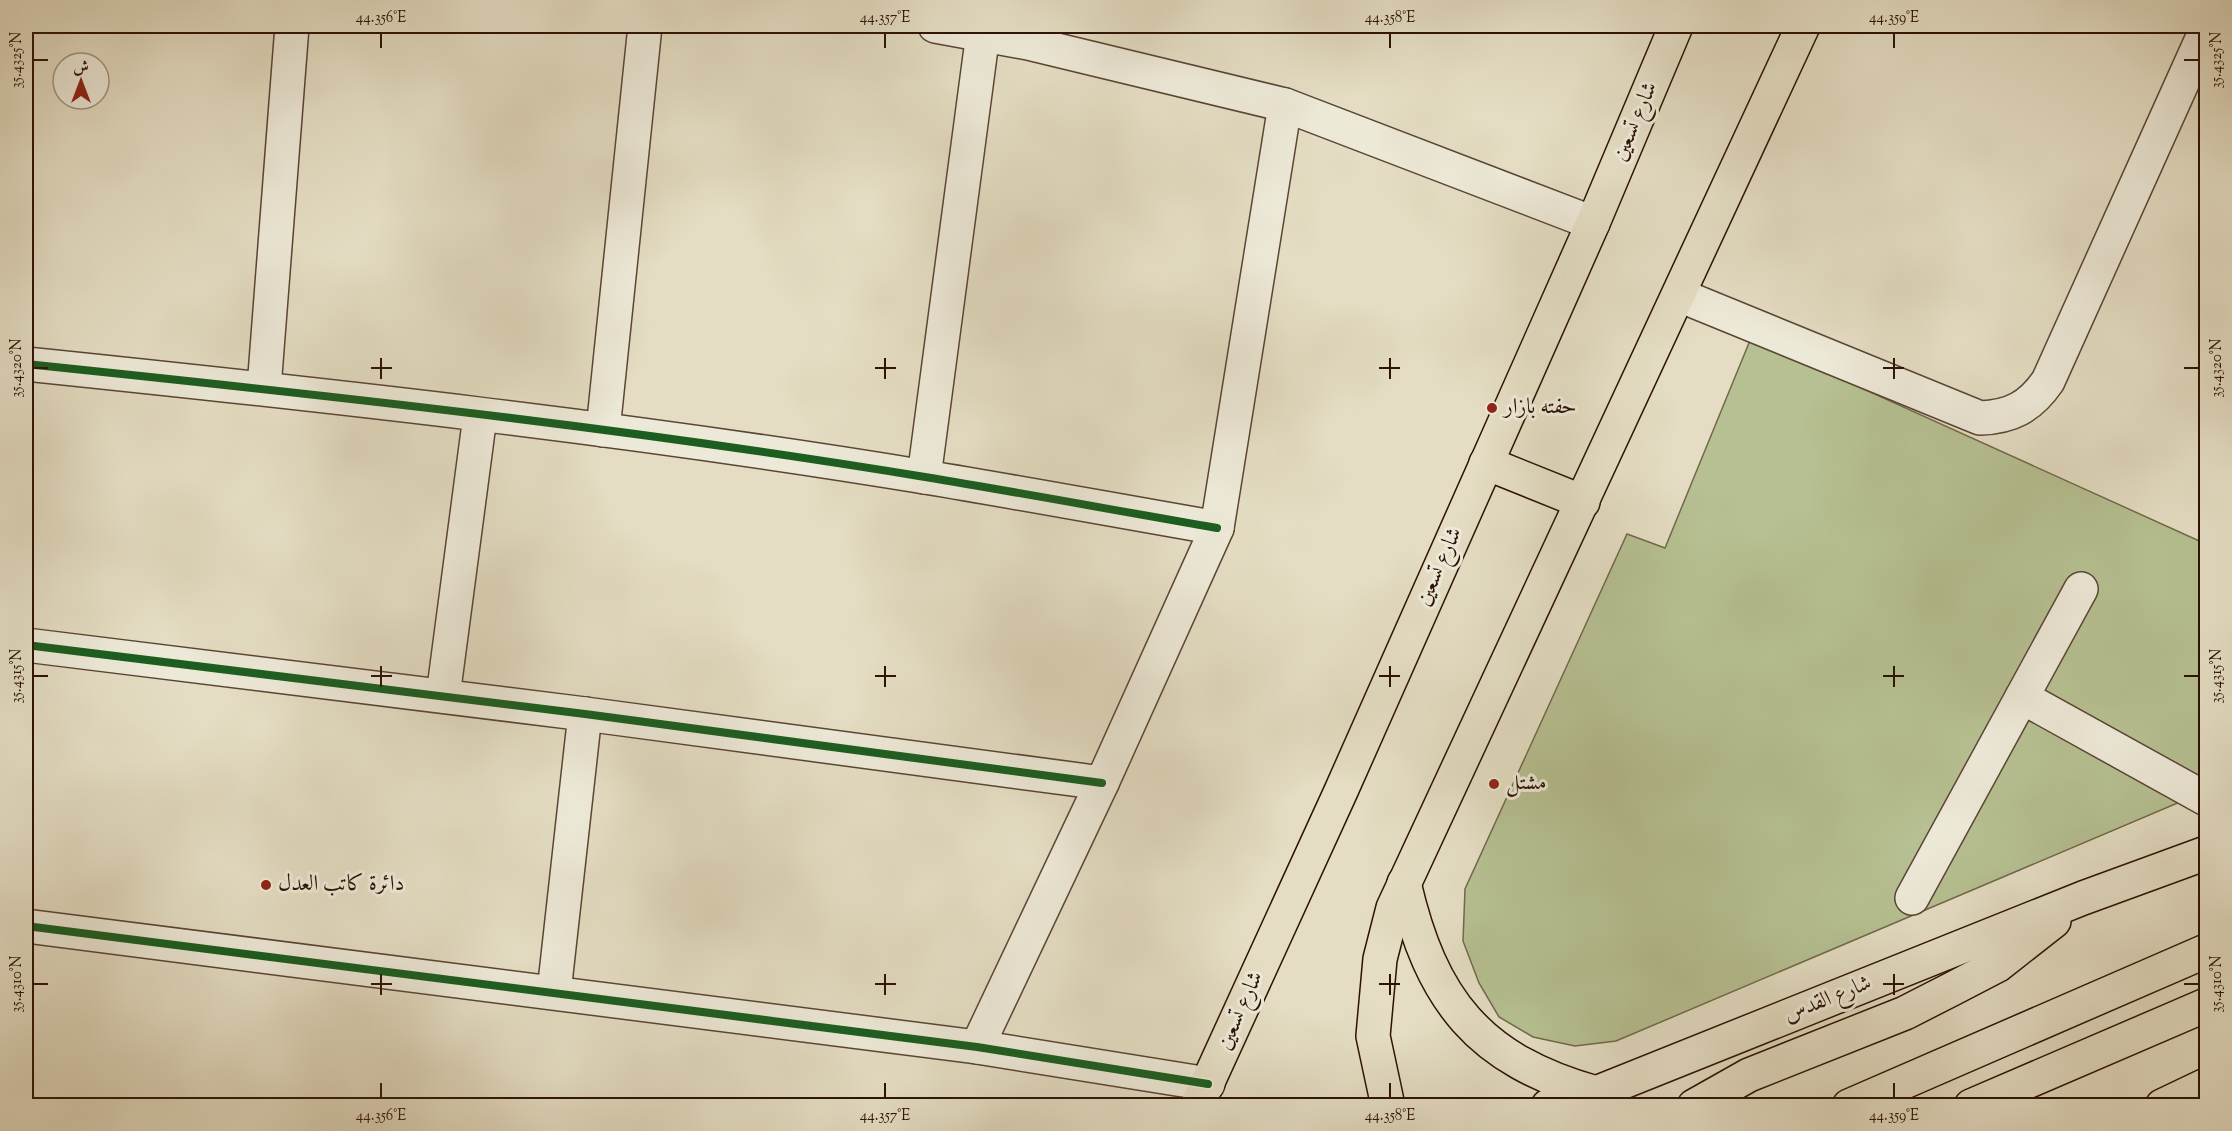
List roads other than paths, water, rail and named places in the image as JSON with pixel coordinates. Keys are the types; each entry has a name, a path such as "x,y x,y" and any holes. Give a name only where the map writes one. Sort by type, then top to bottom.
{"main road":[{"name":"شارع تسعين","path":"1202,1095 1593,223 1676,26"},
{"path":"1388,1106 1373,1036 1380,959 1393,908 1803,26"},
{"path":"1486,463 1583,502"},
{"name":"شارع القدس","path":"1548,1106 1596,1093 2084,898 2206,853"},
{"path":"1404,883 1414,926 1430,966 1452,1003 1481,1035 1516,1062 1554,1081 1596,1093"},
{"path":"1694,1106 1749,1075 1905,1013 1998,965 2084,898"},
{"path":"1850,1106 2206,951"},
{"path":"1971,1106 2206,1005"},
{"path":"2162,1106 2206,1085"}],"street":[{"path":"264,388 292,26"},
{"path":"603,430 645,26"},
{"path":"935,26 983,33 1031,34 1285,105 1593,223"},
{"path":"1679,295 1980,418 2000,417 2020,411 2036,398 2048,381 2206,30"},
{"path":"924,477 983,33"},
{"path":"977,1047 1102,783 1217,528 1285,105"},
{"path":"26,364 264,388 603,430 924,477 1217,528"},
{"path":"443,696 480,416"},
{"path":"1911,898 2081,589"},
{"path":"26,645 585,714 1102,783"},
{"path":"2022,697 2206,800"},
{"path":"554,992 585,714"},
{"path":"26,926 977,1047 1202,1095"}],"place":[{"name":"حفته بازار","path":"1492,408"},
{"name":"مشتل","path":"1494,784"},
{"name":"دائرة كاتب العدل","path":"266,885"}]}
